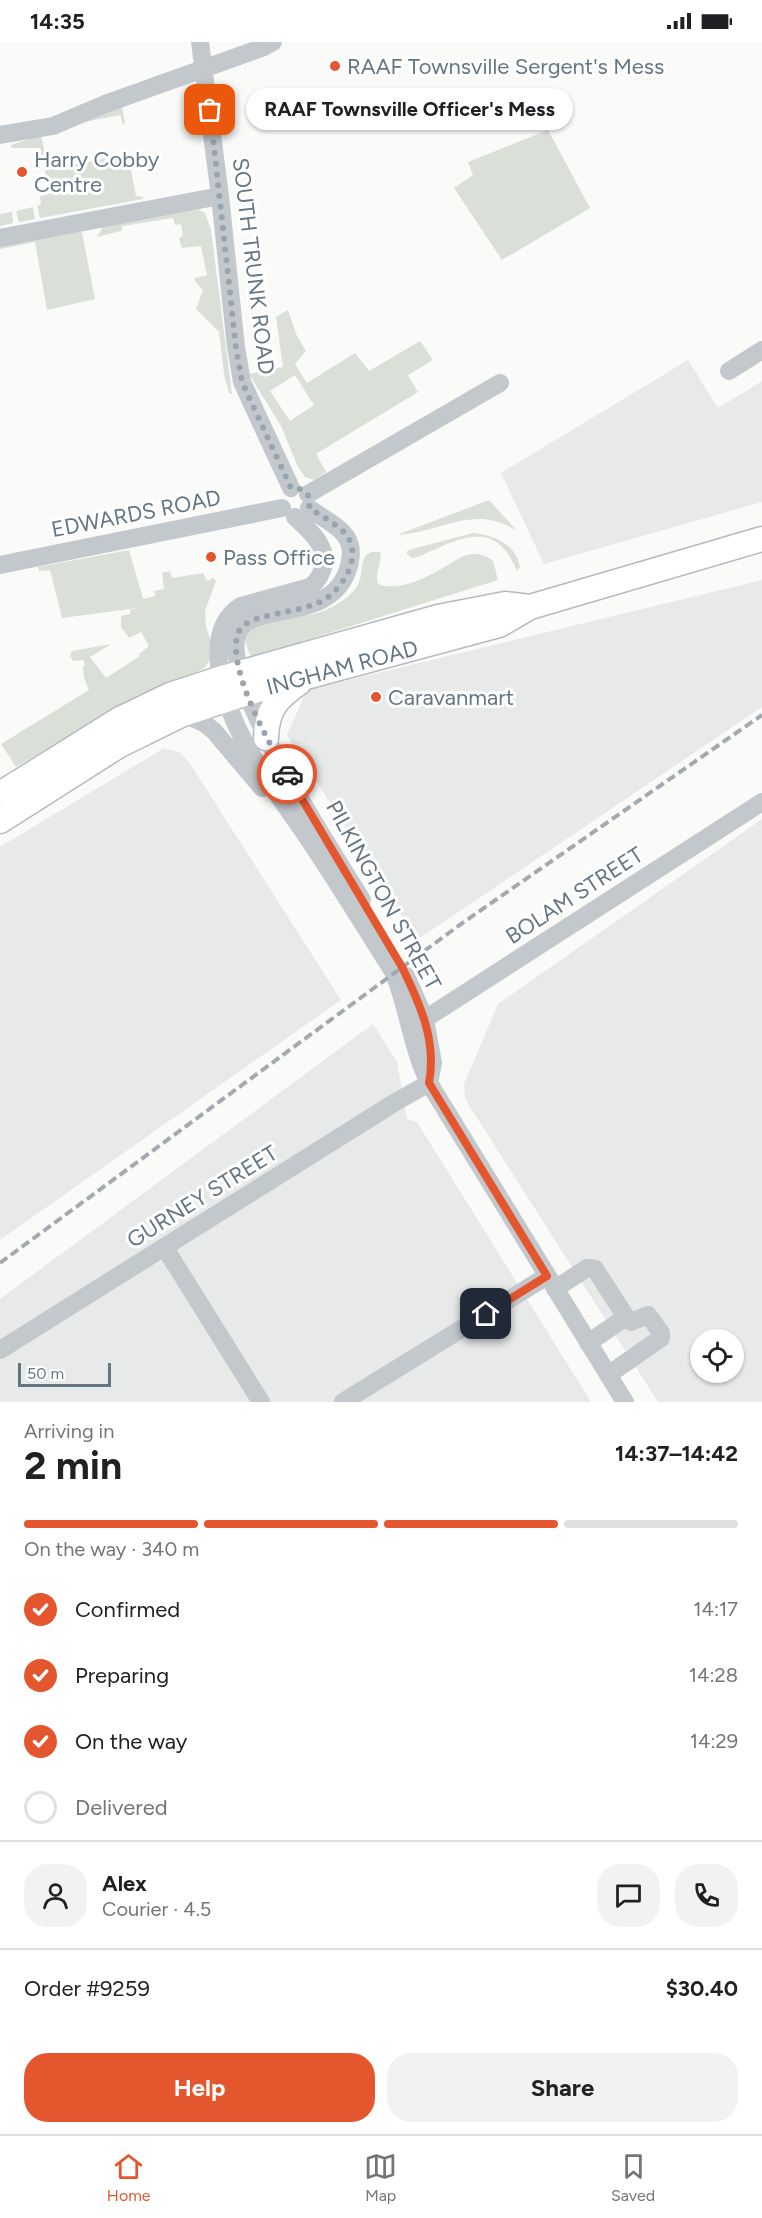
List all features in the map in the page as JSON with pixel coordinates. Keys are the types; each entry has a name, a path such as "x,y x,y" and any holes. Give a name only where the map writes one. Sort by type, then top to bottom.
{"main road":[{"name":"INGHAM ROAD","path":"0,794 139,709 170,695 308,676 499,625 530,607 762,539"},
{"name":"INGHAM ROAD","path":"0,821 118,746 183,714 234,685 438,617 505,604 530,607"},
{"path":"266,738 268,718 276,700 308,676"}],"street":[{"name":"SOUTH TRUNK ROAD","path":"200,42 205,67 236,348 242,382 297,503"},
{"path":"0,135 53,126 273,42"},
{"path":"0,238 220,196"},
{"path":"729,371 762,350"},
{"name":"EDWARDS ROAD","path":"0,565 297,503 500,384"},
{"path":"234,685 218,645 221,633 232,612 241,606 304,590 315,584 323,568 324,552 297,503"},
{"path":"234,685 237,639 244,624 263,616 322,601 333,594 345,578 351,558 350,541 342,530 297,503"},
{"name":"PILKINGTON STREET","path":"234,685 402,967 417,1021 419,1062 429,1083 625,1402"},
{"name":"PILKINGTON STREET","path":"234,685 236,723 250,752 321,858 394,974 417,1021"},
{"path":"183,714 214,730 321,858"},
{"name":"BOLAM STREET","path":"417,1021 762,802"},
{"name":"GURNEY STREET","path":"0,1350 429,1083"},
{"path":"165,1248 261,1402"},
{"path":"343,1402 551,1282 587,1268 594,1269 626,1317 633,1322 648,1315 661,1333 661,1338 608,1375"},
{"path":"588,1342 626,1317"}],"shaded area":[{"path":"131,103 122,106 125,123 123,124 120,115 54,128"},
{"path":"548,130 590,208 502,260 454,188 473,175 468,162"},
{"path":"41,135 46,158 57,156 59,161 65,160 66,166 128,154 136,196 143,197 143,199 40,218 37,206 41,204 40,196 50,194 40,148 11,148 11,145"},
{"path":"33,207 35,219 19,222 16,211"},
{"path":"198,209 205,213 211,230 232,394 229,393 224,374 219,332 196,309 203,290 195,278 207,275 201,246 182,248 179,238 183,236 181,224 175,225 173,218 123,226 121,231 97,237 104,225"},
{"path":"12,212 13,223 0,226 0,214"},
{"path":"75,229 82,233 95,299 47,310 35,242 0,249 0,243"},
{"path":"288,310 297,336 306,351 295,364 307,383 355,353 369,371 420,341 433,360 408,375 418,392 316,454 326,472 314,480 305,477 298,467 281,426 249,374 283,367 276,317","holes":["295,375 314,405 290,421 270,391"]},
{"path":"688,360 718,408 762,381 762,502 544,564 501,473"},
{"path":"489,500 517,531 501,523 472,519 397,535"},
{"path":"473,533 489,536 509,547 518,559 520,567 517,571 508,554 498,543 486,537 461,539 417,557 412,558 407,554 407,551 412,549"},
{"path":"129,550 143,599 155,596 154,591 164,589 162,573 170,571 172,578 203,573 207,581 213,578 216,581 205,611 206,627 212,645 211,658 204,669 140,694 16,767 1,744 89,690 84,678 85,664 83,660 73,661 70,656 72,651 111,644 90,657 106,678 140,656 139,654 149,646 141,632 129,638 121,627 121,616 130,614 130,610 137,608 62,618 50,570 39,571 38,567"},
{"path":"372,552 380,552 377,580 378,584 386,586 402,585 418,580 471,554 483,555 493,561 498,580 256,656 250,655 244,638 260,624 326,610 350,595 359,583 364,558"},
{"path":"762,580 762,707 417,940 287,735 307,690"},
{"path":"164,748 179,752 189,762 341,1000 0,1240 0,847"},
{"path":"762,819 762,1402 658,1402 465,1099 464,1084 498,1004"},
{"path":"373,1024 397,1062 407,1119 417,1122 591,1402 0,1402 0,1299"}],"railway":[{"path":"0,1263 461,924 762,715"}],"way so far":[{"path":"210,110 236,348 242,382 291,488 297,487 305,491 310,499 309,508 342,530 350,541 352,549 345,578 333,594 312,605 252,620 244,624 237,635 236,647 247,693 259,724 287,774"}],"place":[{"name":"RAAF Townsville Sergent's Mess","path":"335,66"},
{"name":"RAAF Townsville Officer's Mess","path":"210,110"},
{"name":"Harry Cobby Centre","path":"22,172"},
{"name":"Pass Office","path":"211,557"},
{"name":"Caravanmart","path":"376,697"}],"route":[{"path":"287,774 413,989 425,1019 433,1063 429,1083 547,1276 486,1314"}]}
